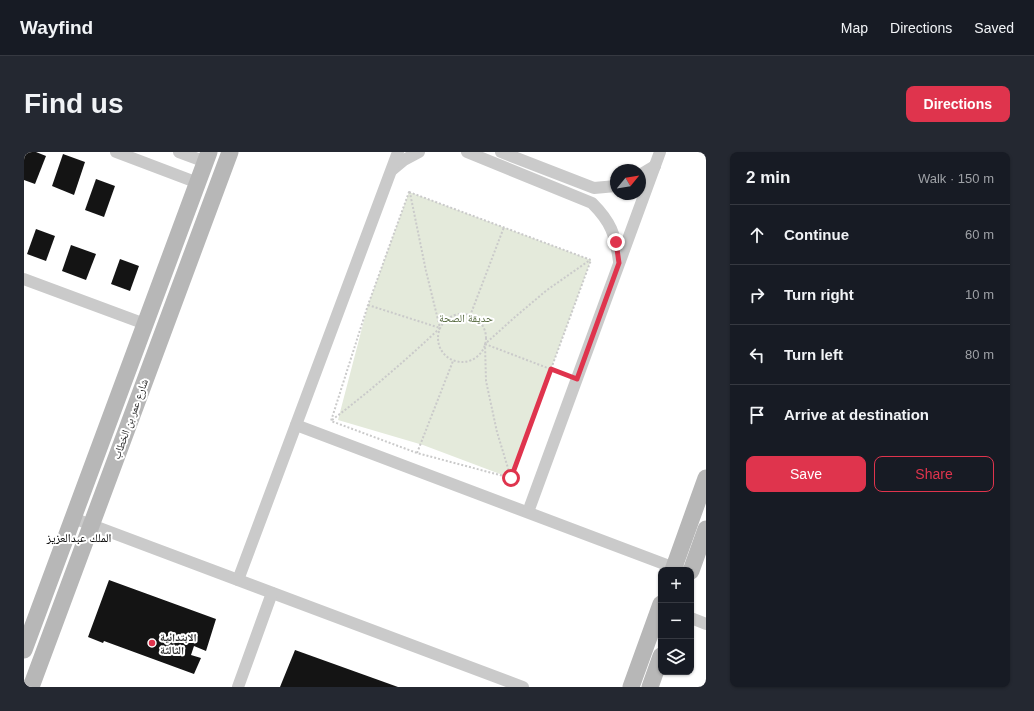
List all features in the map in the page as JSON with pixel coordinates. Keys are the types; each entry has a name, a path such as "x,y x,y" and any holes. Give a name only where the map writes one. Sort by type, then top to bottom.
{"street":[{"path":"116,152 198,183"},
{"path":"179,152 207,157"},
{"name":"شارع عمر بن الخطاب","path":"31,687 230,152"},
{"path":"238,580 398,152"},
{"path":"392,170 404,160 419,152"},
{"path":"467,152 592,203 603,214 611,228 616,242 619,263"},
{"path":"502,152 594,188 610,187"},
{"path":"528,512 660,152"},
{"name":"شارع عمر بن الخطاب","path":"24,650 207,157"},
{"path":"646,171 655,166"},
{"path":"24,279 145,324"},
{"path":"296,425 671,567"},
{"path":"677,567 706,478"},
{"path":"73,518 523,687"},
{"path":"692,567 706,529"},
{"path":"238,687 272,593"},
{"path":"631,687 658,612"},
{"path":"694,619 706,624"},
{"path":"650,687 658,664"}],"path":[{"path":"409,192 591,260"},
{"path":"332,421 368,304 409,192"},
{"path":"409,192 440,328"},
{"path":"470,316 504,228"},
{"path":"511,478 497,432 486,381 485,344 486,336 484,328 479,322 470,316 466,314 458,314 444,321 437,335 439,347 446,357 461,363 473,360 482,352 485,344 514,317 547,290 591,260"},
{"path":"511,478 591,260"},
{"path":"368,304 440,328"},
{"path":"332,421 366,395 402,364 440,328"},
{"path":"485,344 577,379"},
{"path":"417,453 453,361"},
{"path":"332,421 417,453 511,478"}],"green space":[{"name":"حديقة الصحة","path":"409,192 591,260 511,478 423,445 338,420 368,305"}],"building":[{"path":"24,152 36,152 46,156 35,184 24,180"},
{"path":"63,154 85,162 74,195 52,186"},
{"path":"96,179 115,186 104,217 85,210"},
{"path":"36,229 55,236 46,261 27,254"},
{"path":"71,245 96,254 86,280 62,271"},
{"path":"120,259 139,266 130,291 111,284"},
{"path":"109,580 216,619 206,651 194,646 191,655 201,658 194,674 104,641 103,643 88,637"},
{"path":"295,650 398,687 280,687"}],"place":[{"name":"الابتدائية الثالثة","path":"152,643"}],"district":[{"name":"الملك عبدالعزيز","path":"79,538"}],"route":[{"path":"511,478 551,369 577,379 619,263 616,242"}]}
